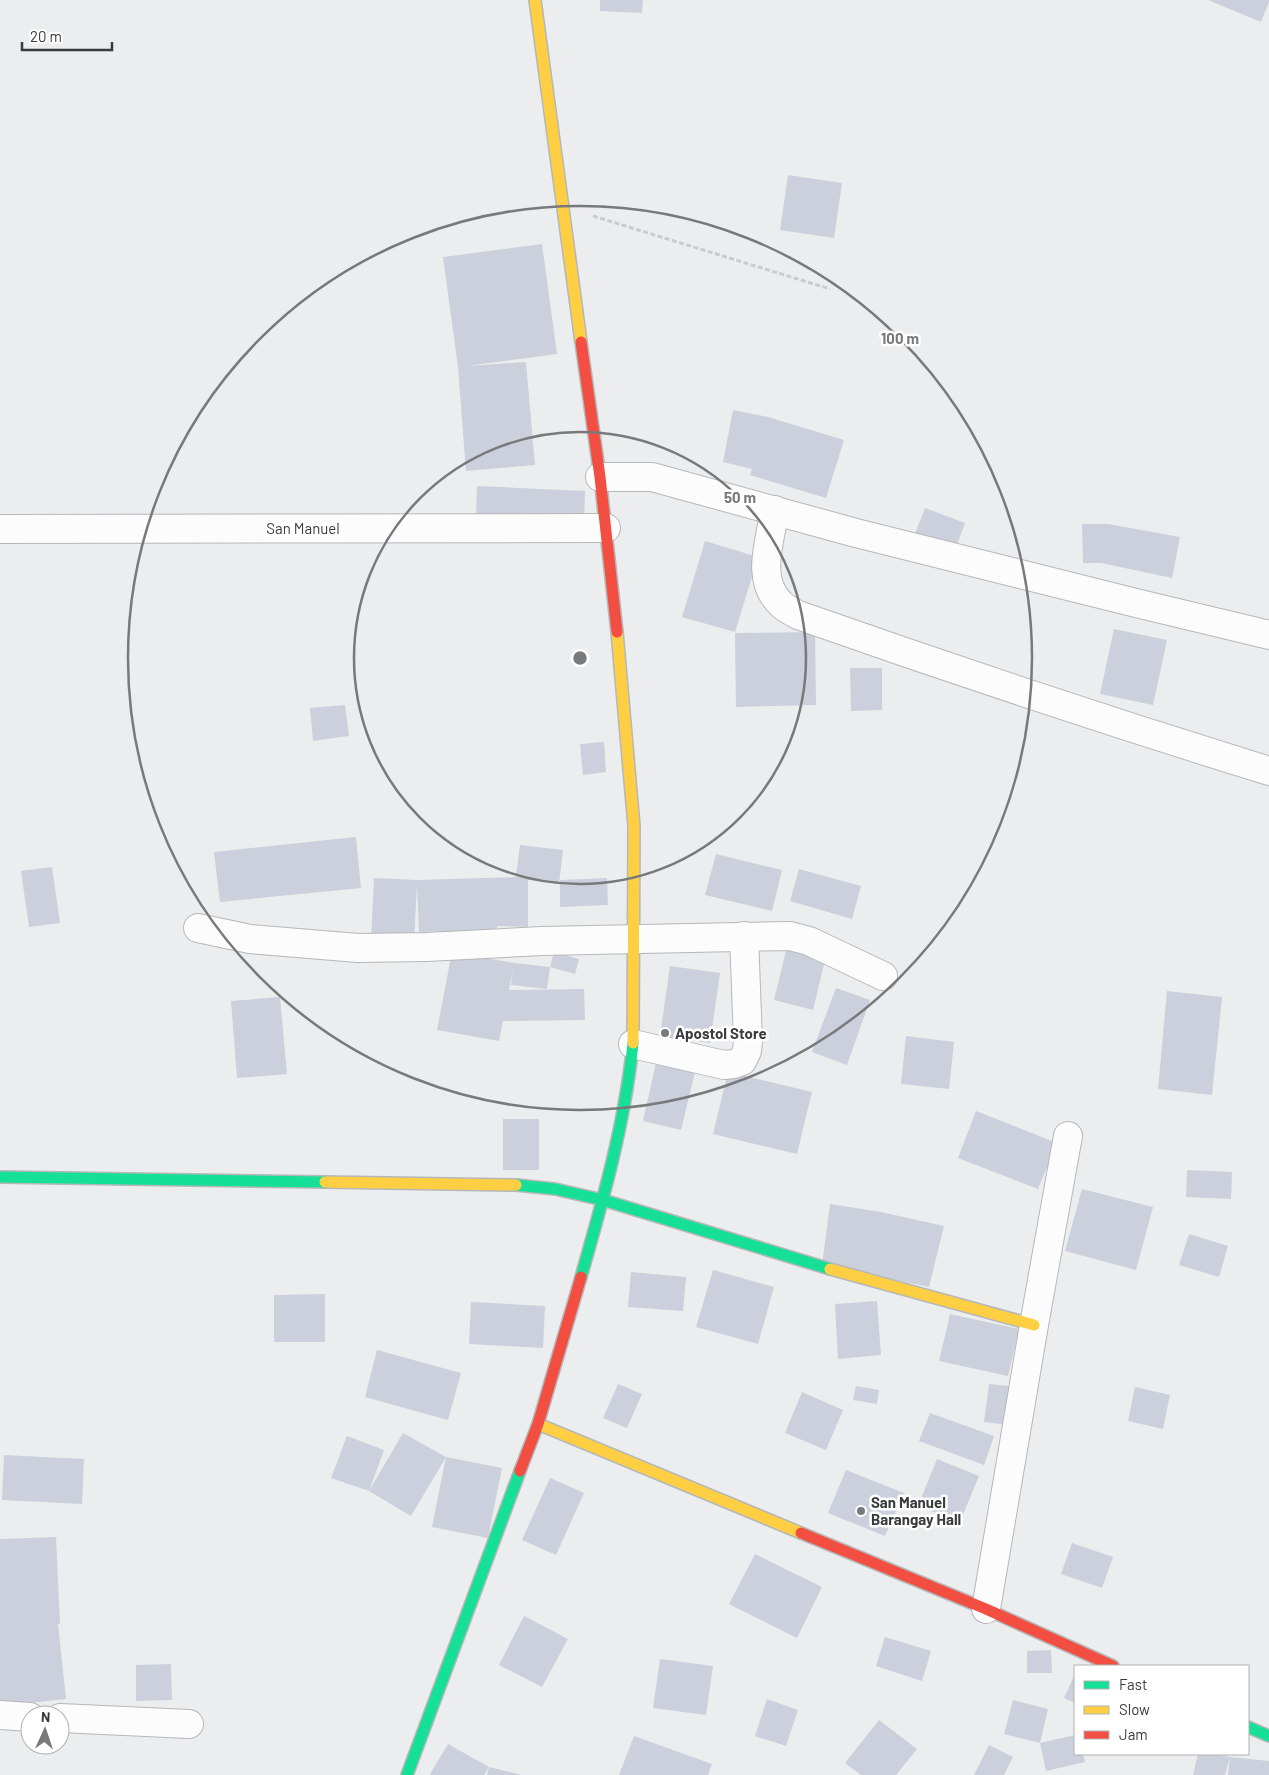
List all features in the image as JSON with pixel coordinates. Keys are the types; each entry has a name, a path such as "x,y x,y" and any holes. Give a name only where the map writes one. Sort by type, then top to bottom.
{"street":[{"path":"407,1775 538,1424 604,1200 626,1100 633,1044 634,826 630,752 600,477 535,0"},
{"path":"600,477 652,477 865,535 1269,635"},
{"path":"775,510 766,561 767,578 772,593 782,605 798,615 979,678 1269,771"},
{"name":"San Manuel","path":"0,529 606,528"},
{"path":"198,928 250,939 358,948 426,947 542,941 790,936 809,941 883,976"},
{"path":"633,1044 724,1065 742,1061 747,1051 748,1041 744,936"},
{"path":"986,1609 1068,1136"},
{"path":"0,1177 539,1186 604,1200 817,1265 1034,1325"},
{"path":"538,1424 986,1609 1110,1665"},
{"path":"0,1715 20,1716"},
{"path":"70,1718 189,1724"},
{"path":"1249,1727 1269,1736"}],"path":[{"path":"562,206 830,289"}],"building":[{"path":"600,0 643,0 642,13 600,11"},
{"path":"1208,0 1269,0 1269,2 1261,22"},
{"path":"788,175 842,183 834,238 780,230"},
{"path":"542,244 557,354 466,366 526,362 535,465 466,471 458,367 443,257"},
{"path":"733,410 768,417 844,440 826,498 750,475 752,469 723,462"},
{"path":"477,486 585,491 584,523 476,517"},
{"path":"925,508 965,523 953,555 913,539"},
{"path":"1082,524 1108,524 1180,537 1172,578 1101,563 1083,563"},
{"path":"705,541 758,557 735,632 682,617"},
{"path":"1114,629 1167,640 1153,705 1100,694"},
{"path":"815,632 816,705 736,707 735,633"},
{"path":"850,668 882,668 882,710 851,711"},
{"path":"345,705 349,736 313,741 310,708"},
{"path":"604,742 606,772 583,775 580,744"},
{"path":"356,837 361,888 220,902 214,852"},
{"path":"520,845 563,850 559,884 528,880 528,927 497,926 497,930 419,932 417,884 414,942 371,940 374,878 417,880 516,877"},
{"path":"716,854 782,870 772,911 705,895"},
{"path":"52,867 60,923 29,927 21,871"},
{"path":"799,869 861,886 852,919 790,901"},
{"path":"607,878 608,905 560,907 560,880"},
{"path":"788,943 827,952 813,1010 774,1000"},
{"path":"452,952 550,967 547,989 511,985 513,969 509,990 584,989 585,1020 503,1021 499,1041 437,1030"},
{"path":"554,952 579,959 575,974 550,967"},
{"path":"670,966 720,973 710,1043 660,1036"},
{"path":"836,988 870,1000 847,1065 812,1052"},
{"path":"1167,991 1222,997 1212,1095 1158,1089"},
{"path":"280,997 287,1074 237,1078 231,1001"},
{"path":"906,1036 954,1042 949,1089 901,1084"},
{"path":"656,1063 695,1072 681,1130 643,1121"},
{"path":"728,1072 812,1092 797,1154 713,1134"},
{"path":"976,1111 1057,1143 1038,1189 958,1158"},
{"path":"503,1119 539,1119 539,1170 503,1170"},
{"path":"1187,1170 1232,1172 1231,1199 1186,1197"},
{"path":"1082,1189 1153,1207 1136,1270 1065,1251"},
{"path":"830,1204 881,1212 944,1226 929,1287 822,1265"},
{"path":"1189,1234 1228,1246 1219,1277 1179,1265"},
{"path":"713,1270 774,1287 758,1344 696,1327"},
{"path":"631,1272 686,1277 683,1311 628,1307"},
{"path":"325,1294 325,1342 274,1342 274,1295"},
{"path":"877,1301 881,1355 838,1359 835,1304"},
{"path":"471,1302 545,1306 543,1348 469,1344"},
{"path":"950,1314 1019,1329 1008,1376 939,1361"},
{"path":"377,1350 461,1373 448,1420 365,1397"},
{"path":"618,1384 642,1394 627,1428 603,1418"},
{"path":"989,1384 1020,1387 1016,1426 984,1422"},
{"path":"856,1386 879,1390 877,1404 853,1400"},
{"path":"1135,1387 1170,1395 1163,1429 1128,1421"},
{"path":"802,1392 843,1410 826,1450 785,1433"},
{"path":"930,1413 994,1436 984,1465 919,1441"},
{"path":"403,1433 446,1457 411,1516 369,1491"},
{"path":"347,1436 384,1450 369,1491 331,1478"},
{"path":"4,1455 84,1459 82,1504 2,1500"},
{"path":"446,1457 502,1468 488,1538 432,1527"},
{"path":"937,1459 979,1476 960,1522 918,1506"},
{"path":"846,1470 904,1493 885,1536 828,1513"},
{"path":"550,1478 584,1493 556,1555 522,1540"},
{"path":"56,1537 60,1624 58,1624 66,1699 0,1706 0,1539"},
{"path":"1072,1543 1113,1557 1102,1588 1061,1574"},
{"path":"755,1554 822,1587 797,1638 729,1604"},
{"path":"524,1616 568,1639 542,1687 499,1665"},
{"path":"885,1637 931,1651 922,1681 876,1666"},
{"path":"1051,1650 1052,1673 1027,1673 1027,1651"},
{"path":"660,1659 713,1666 706,1715 653,1708"},
{"path":"171,1664 172,1700 136,1701 136,1665"},
{"path":"1074,1676 1074,1703 1064,1698"},
{"path":"767,1699 798,1710 786,1746 755,1736"},
{"path":"1013,1700 1048,1709 1040,1743 1004,1734"},
{"path":"879,1720 917,1749 896,1775 861,1775 845,1763"},
{"path":"1074,1735 1074,1755 1083,1755 1085,1762 1046,1771 1040,1743"},
{"path":"634,1736 712,1764 708,1775 619,1775"},
{"path":"448,1744 489,1767 484,1775 431,1775"},
{"path":"989,1745 1013,1757 1004,1775 974,1775"},
{"path":"1198,1755 1230,1757 1225,1775 1193,1775"},
{"path":"1230,1757 1269,1761 1269,1775 1228,1775"},
{"path":"489,1767 522,1775 487,1775"}],"traffic: fast":[{"path":"581,1277 619,1132 633,1043"},
{"path":"0,1177 325,1182"},
{"path":"516,1185 555,1189 603,1200 830,1269"},
{"path":"407,1775 520,1471"},
{"path":"1249,1727 1269,1736"}],"traffic: slow":[{"path":"535,0 581,342"},
{"path":"617,632 634,826 633,1043"},
{"path":"325,1182 516,1185"},
{"path":"830,1269 1034,1325"},
{"path":"538,1424 801,1533"}],"traffic: jam":[{"path":"581,342 600,477 617,632"},
{"path":"520,1471 538,1424 581,1277"},
{"path":"801,1533 986,1609 1111,1665"}],"place":[{"name":"Apostol Store","path":"665,1033"},
{"name":"San Manuel Barangay Hall","path":"861,1511"}]}
